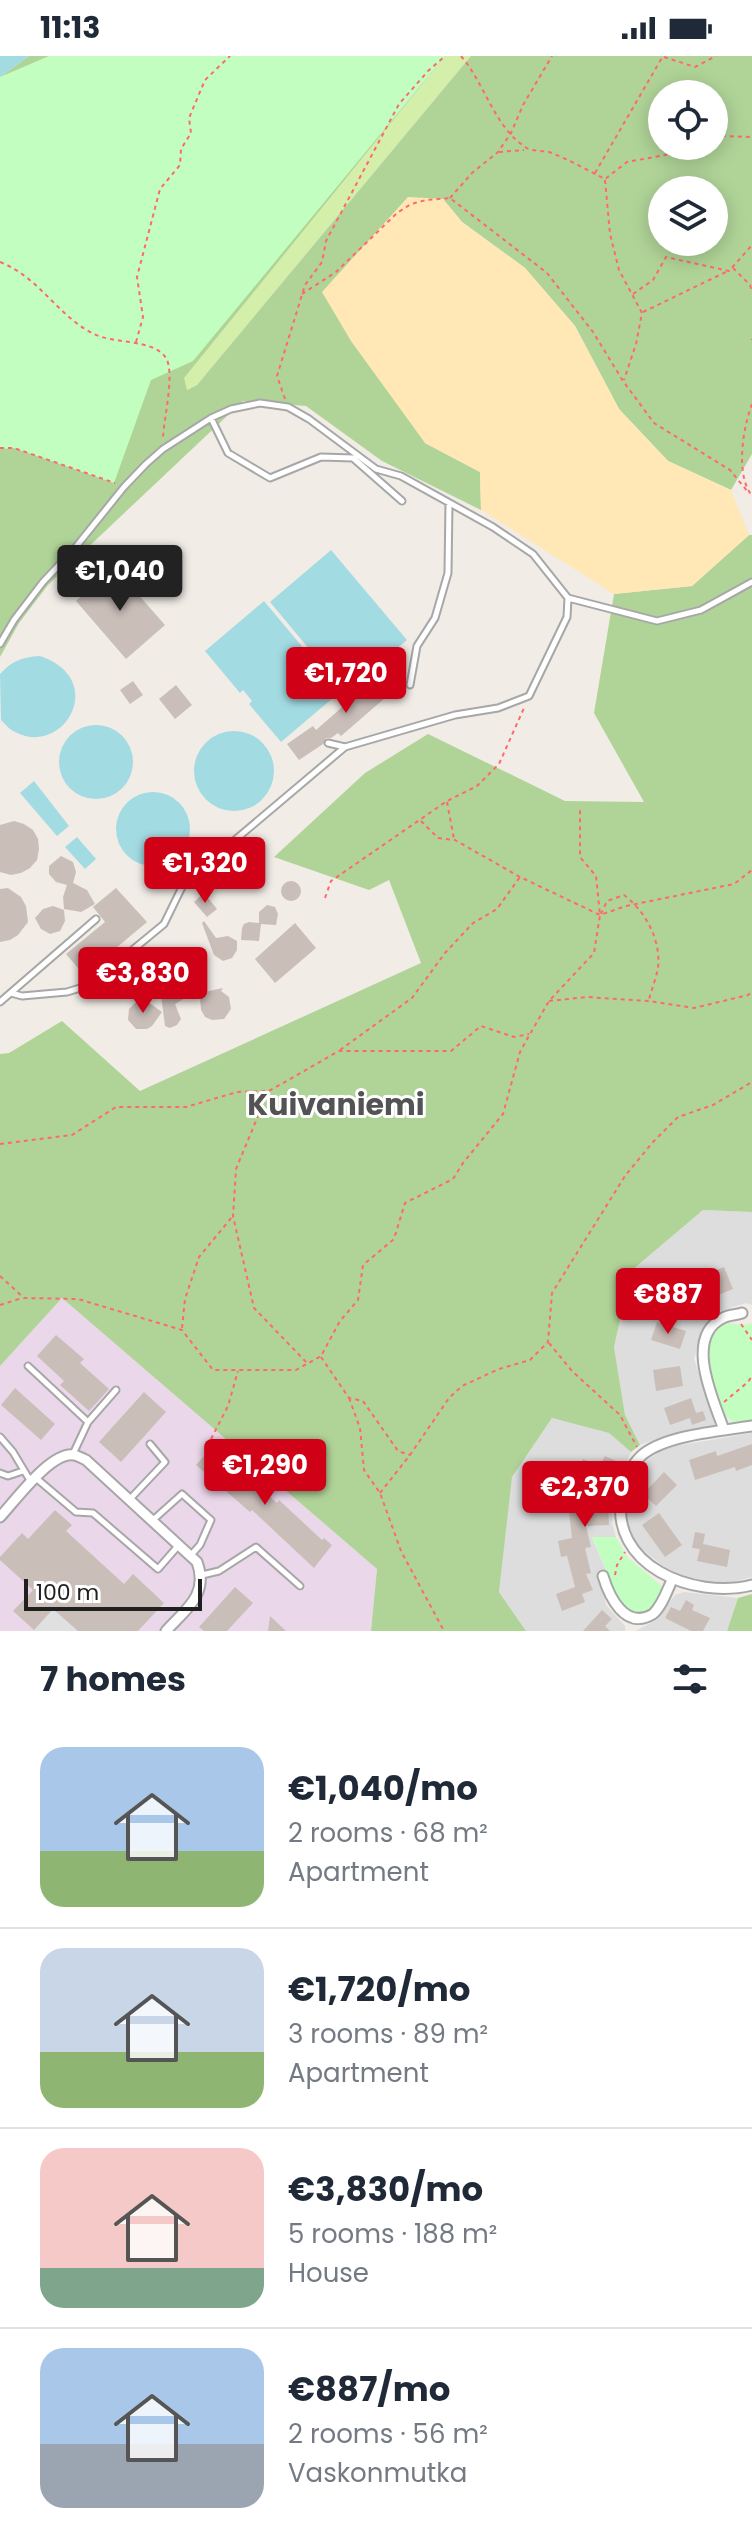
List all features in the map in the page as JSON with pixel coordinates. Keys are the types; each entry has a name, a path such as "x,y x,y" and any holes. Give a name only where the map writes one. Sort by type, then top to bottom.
{"street":[{"path":"724,1430 703,1365 702,1349 715,1324 738,1314"},
{"path":"752,1426 663,1443 642,1455 630,1470 619,1507 622,1526 630,1544 650,1565 672,1580 715,1590 752,1585"},
{"path":"0,1517 58,1457 73,1454 86,1460 197,1562 202,1575 201,1587 170,1630"},
{"path":"603,1576 612,1605 620,1615 631,1621 652,1616 672,1580"}],"lane":[{"path":"0,644 43,582 124,487 163,449 211,418 231,409 260,403 288,407 376,469 401,476 533,554 568,598 657,621 701,610 752,582"},
{"path":"211,418 228,453 270,478 321,457 353,458 402,501"},
{"path":"410,685 417,646 435,618 448,573 449,503"},
{"path":"11,993 22,996 67,992 90,985 164,924 184,883 345,747 455,715 498,708 529,696 567,617 568,598"},
{"path":"328,743 345,747"},
{"path":"0,1002 96,919"},
{"path":"28,1366 88,1422"},
{"path":"73,1454 88,1422 116,1390"},
{"path":"0,1437 23,1471 76,1512 93,1513 158,1569 179,1545"},
{"path":"129,1500 165,1462 150,1444"},
{"path":"0,1473 8,1476 23,1471"},
{"path":"152,1521 182,1494 211,1520 200,1545 190,1556"},
{"path":"202,1575 219,1571 256,1547 300,1586"}],"path":[{"path":"136,342 143,317 137,277 160,189 180,165 181,149 191,133 189,118 205,80 230,56"},
{"path":"288,407 277,376 305,285 322,262 326,241 399,104 445,56"},
{"path":"461,56 471,67 496,114 527,149"},
{"path":"450,198 472,173 498,152 552,56"},
{"path":"595,174 663,56 695,67 716,56"},
{"path":"728,136 752,137"},
{"path":"498,152 546,151 605,179"},
{"path":"605,179 627,162 648,158"},
{"path":"605,179 610,234 619,270 642,313 636,344 623,381"},
{"path":"302,294 336,272 397,213 411,204 450,198 547,273 593,332 654,423 730,470 752,496"},
{"path":"642,313 729,271 752,245"},
{"path":"632,295 653,280 666,257 729,271"},
{"path":"0,262 14,267 45,292 73,322 94,334 114,342 136,342 158,349 167,360 171,377 163,449"},
{"path":"732,267 752,291"},
{"path":"748,492 742,463 745,423 752,404"},
{"path":"0,448 14,448 124,487"},
{"path":"325,898 331,881 447,801 477,786 499,764 529,696"},
{"path":"447,801 455,840"},
{"path":"0,1305 24,1298 78,1299 182,1330 213,1370 296,1370 321,1356 340,1321 358,1300 363,1265 394,1239 405,1203 453,1179 503,1114 520,1052 530,1034 549,1001 594,953 600,915 596,876 580,857 580,807"},
{"path":"421,821 438,838 455,840 520,877 600,915 626,906 734,884 752,870"},
{"path":"0,1144 72,1135 116,1107 186,1107 237,1092 269,1091 339,1051 412,998 445,953 473,923 497,909 520,877"},
{"path":"600,915 607,901 624,895 637,905 654,931 658,966 649,1001"},
{"path":"549,1001 587,997 694,1008 752,992"},
{"path":"339,1051 451,1051 481,1026 514,1037 530,1034"},
{"path":"380,1493 449,1398 462,1386 499,1369 530,1360 548,1342 552,1293 625,1176 652,1143 678,1117 713,1105 752,1082"},
{"path":"269,1091 236,1169 233,1216 254,1308 308,1363"},
{"path":"182,1330 185,1299 199,1257 233,1216"},
{"path":"0,1276 24,1298"},
{"path":"738,1314 752,1340"},
{"path":"548,1342 572,1371 620,1415 642,1455"},
{"path":"321,1356 349,1398 360,1428 364,1470 380,1493 401,1551 444,1631"},
{"path":"211,1439 228,1406 239,1370"},
{"path":"715,1404 728,1401 752,1376"},
{"path":"349,1398 363,1401 398,1451 410,1455"},
{"path":"615,1576 617,1565 630,1544"}],"shaded area":[{"path":"703,1210 752,1212 752,1305 746,1303 720,1311 702,1332 694,1359 716,1425 640,1445 625,1415 614,1347 631,1271"},
{"path":"62,1298 377,1569 371,1631 0,1631 0,1366"},
{"path":"552,1418 609,1433 631,1452 615,1486 612,1523 616,1537 592,1538 606,1570 599,1574 606,1605 625,1626 625,1631 526,1631 499,1592 511,1478"},
{"path":"752,1433 752,1577 725,1584 692,1581 663,1566 638,1546 628,1526 624,1507 627,1488 641,1465 664,1448"},
{"path":"684,1592 738,1598 727,1631 635,1631 657,1620 675,1595"},
{"path":"53,1609 78,1631 33,1631"}],"green space":[{"path":"29,56 445,56 184,378 187,390 197,385 471,56 752,56 752,454 731,490 668,461 619,409 575,326 525,268 462,222 443,199 425,443 480,472 481,510 382,461 306,406 243,401 48,585 19,623 0,657 0,77"},
{"path":"49,56 445,56 193,361 151,380 114,483 14,448 0,449 0,77"},
{"path":"445,56 471,56 197,385 186,390 183,378"},
{"path":"752,535 752,1212 703,1210 631,1271 614,1347 625,1415 640,1445 631,1452 609,1433 552,1418 512,1477 499,1592 526,1631 371,1631 377,1569 62,1298 0,1366 0,1054 9,1053 62,1021 140,1091 421,963 389,880 369,890 274,857 365,773 428,734 565,801 644,802 594,713 614,594 692,586"},
{"path":"729,1323 752,1323 752,1421 742,1423 730,1420 721,1407 709,1365 712,1335"},
{"path":"592,1537 616,1537 627,1557 663,1587 649,1611 633,1617 617,1602"},
{"path":"752,1594 752,1631 727,1631 738,1598"}],"sand":[{"path":"408,197 443,199 462,222 525,268 575,326 619,409 668,461 731,490 749,535 692,586 614,594 481,510 480,472 425,443 351,341 322,292"}],"water":[{"path":"0,56 29,56 0,77"},
{"path":"331,550 407,640 345,692 270,602"},
{"path":"264,601 340,692 281,742 249,704 252,701 243,690 240,693 205,651"},
{"path":"40,656 61,667 72,681 75,697 72,712 63,725 49,734 33,737 13,731 1,720 0,674 18,660"},
{"path":"96,725 117,731 127,741 133,762 127,783 117,793 96,799 75,793 65,783 59,762 65,741 75,731"},
{"path":"234,731 249,734 262,743 271,756 274,771 271,786 262,799 249,808 234,811 219,808 206,799 197,786 194,771 197,756 206,743 219,734"},
{"path":"34,781 69,826 57,836 20,793"},
{"path":"153,792 174,798 184,808 190,829 184,850 174,860 153,866 132,860 122,850 116,829 122,808 132,798"},
{"path":"77,837 96,859 85,869 65,847"}],"building":[{"path":"114,567 165,625 126,659 76,601"},
{"path":"386,669 400,685 341,736 338,733 326,738 323,744 299,760 287,744 313,726 316,730"},
{"path":"133,681 143,695 130,704 120,690"},
{"path":"176,685 192,705 175,719 159,699"},
{"path":"14,821 33,830 39,849 37,860 30,868 11,875 0,872 0,825"},
{"path":"61,856 73,862 76,872 73,883 87,890 95,904 81,912 64,909 63,897 67,885 56,882 49,874 49,866"},
{"path":"291,881 298,884 301,891 298,898 291,901 284,898 281,891 284,884"},
{"path":"8,888 21,897 28,922 18,935 0,942 0,889"},
{"path":"116,888 147,922 84,975 66,954 105,922 93,907"},
{"path":"204,893 217,909 207,917 194,902"},
{"path":"267,905 275,907 278,914 276,925 261,924 259,941 241,940 244,924 259,923 259,912"},
{"path":"53,906 64,910 65,921 60,931 50,934 41,929 35,918 43,909"},
{"path":"204,921 216,938 228,936 237,941 237,950 232,958 223,961 214,955 202,923"},
{"path":"295,923 316,948 275,983 255,959"},
{"path":"176,973 185,978 190,991 175,1004 181,1019 170,1028 165,1026 160,987 165,977"},
{"path":"223,988 221,991 229,997 231,1009 224,1019 205,1017 200,998 209,991"},
{"path":"137,1001 148,1002 162,1012 147,1029 136,1029 128,1020 129,1009"},
{"path":"724,1267 733,1289 716,1296 707,1274"},
{"path":"691,1287 705,1305 690,1317 675,1299"},
{"path":"657,1322 686,1331 680,1349 651,1340"},
{"path":"56,1335 84,1359 80,1363 109,1389 89,1411 60,1385 64,1381 37,1356"},
{"path":"680,1366 683,1386 656,1391 653,1370"},
{"path":"15,1388 55,1424 41,1440 1,1405"},
{"path":"144,1392 166,1412 121,1462 99,1442"},
{"path":"691,1398 696,1413 703,1411 706,1420 692,1425 690,1418 670,1425 664,1408"},
{"path":"752,1444 752,1465 695,1480 689,1460 716,1451 717,1456"},
{"path":"213,1446 277,1503 279,1500 322,1540 324,1538 332,1545 314,1568 252,1510 250,1512 196,1465"},
{"path":"605,1456 616,1461 604,1495 611,1495 609,1525 586,1526 591,1547 585,1548 591,1573 586,1574 593,1590 582,1594 585,1602 562,1611 556,1594 575,1587 567,1556 561,1557 558,1541 572,1538 568,1503 589,1502 588,1483 576,1474 583,1459 599,1467"},
{"path":"664,1472 677,1485 656,1506 643,1494"},
{"path":"55,1510 72,1525 66,1531 124,1584 133,1574 164,1603 138,1631 78,1631 53,1609 34,1630 13,1611 33,1590 0,1557 22,1533 28,1539"},
{"path":"659,1513 682,1545 665,1557 642,1525"},
{"path":"695,1532 705,1534 703,1544 730,1550 727,1567 697,1561 700,1549 692,1548"},
{"path":"235,1587 253,1603 227,1631 204,1631 199,1627"},
{"path":"686,1600 694,1605 692,1610 710,1618 703,1631 691,1631 665,1618 671,1607 680,1611"},
{"path":"602,1610 612,1619 605,1626 610,1631 583,1631"},
{"path":"270,1616 286,1631 268,1631"}],"district":[{"name":"Kuivaniemi","path":"336,1105"}]}
